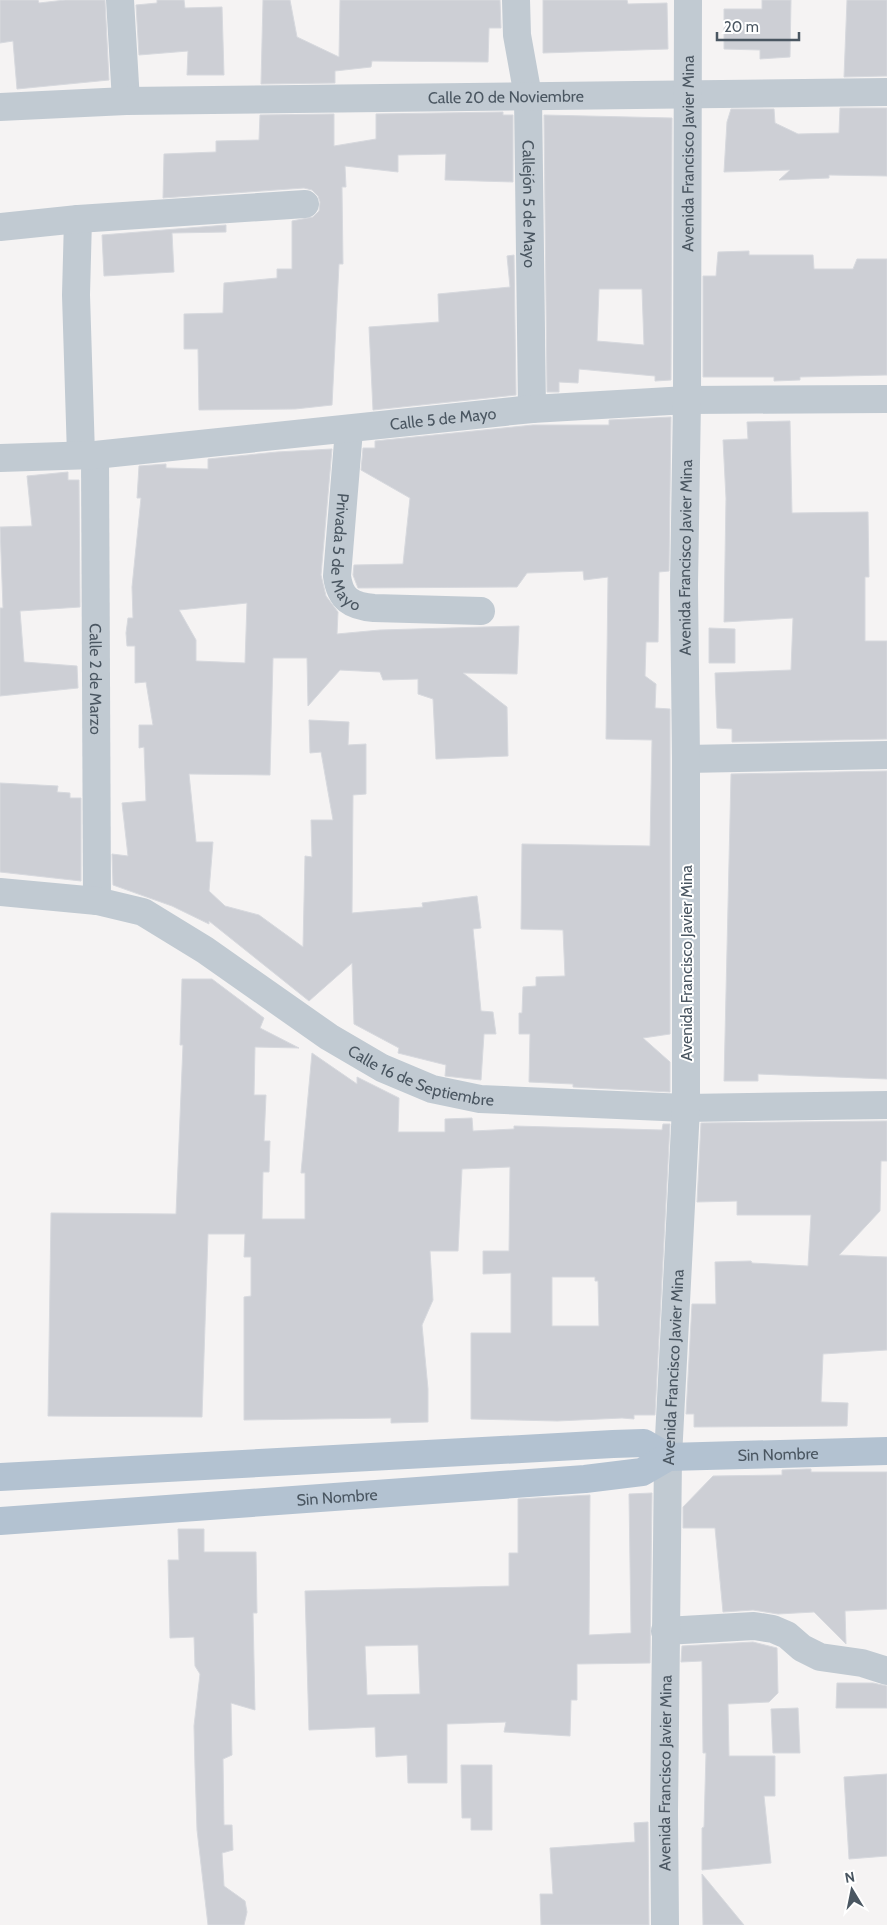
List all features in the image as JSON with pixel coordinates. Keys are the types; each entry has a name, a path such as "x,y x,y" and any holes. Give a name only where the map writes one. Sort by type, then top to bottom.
{"main road":[{"path":"0,1477 644,1443 668,1457"},
{"name":"Sin Nombre","path":"0,1521 585,1479 642,1472 668,1457 887,1451"}],"street":[{"path":"120,0 126,101"},
{"name":"Callejón 5 de Mayo","path":"516,0 517,34 528,96 532,409"},
{"name":"Avenida Francisco Javier Mina","path":"665,1925 665,1631 668,1457 686,1108 684,585 690,93 688,0"},
{"name":"Calle 20 de Noviembre","path":"0,107 126,101 887,92"},
{"path":"0,227 78,219 305,204"},
{"name":"Calle 2 de Marzo","path":"78,219 76,295 88,455 97,902"},
{"name":"Calle 5 de Mayo","path":"0,458 88,455 349,430 532,409 687,400 887,399"},
{"name":"Privada 5 de Mayo","path":"349,430 337,576 339,590 348,602 360,607 481,611"},
{"path":"686,759 887,755"},
{"name":"Calle 16 de Septiembre","path":"0,892 97,902 144,912 205,950 329,1037 382,1068 432,1089 480,1099 686,1108 887,1104"},
{"path":"665,1631 754,1626 773,1629 787,1635 802,1648 820,1657 862,1663 887,1671"}],"building":[{"path":"0,0 38,0 39,3 65,0 105,0 109,80 17,89 13,41 0,43"},
{"path":"157,0 184,0 185,8 222,7 224,75 187,75 188,51 139,55 136,5 157,3"},
{"path":"263,0 290,0 297,37 339,57 340,0 500,0 501,28 489,28 488,62 372,61 371,67 335,71 335,83 261,84"},
{"path":"543,0 627,0 628,4 667,3 668,49 543,53"},
{"path":"762,0 791,0 790,57 760,59 760,50 724,49 724,9 762,9"},
{"path":"847,0 887,0 887,76 844,77"},
{"path":"840,108 887,108 887,176 829,175 829,178 779,180 790,170 724,172 727,122 731,109 774,109 775,123 798,134 839,133"},
{"path":"503,112 503,115 513,115 513,182 445,180 446,154 398,155 398,172 345,166 346,187 342,187 343,264 339,264 332,405 295,409 199,410 198,349 184,349 184,314 223,313 224,283 277,278 277,269 292,269 292,221 313,217 319,211 320,202 318,196 312,190 304,188 163,198 164,154 216,152 216,141 259,140 260,115 334,114 334,146 376,139 376,114"},
{"path":"544,115 672,118 671,380 655,381 655,376 579,369 578,383 559,382 559,392 547,392","holes":["599,289 642,289 644,345 597,341"]},
{"path":"226,225 226,232 172,233 174,272 104,276 102,235"},
{"path":"749,251 749,255 813,255 814,269 853,269 857,259 887,259 887,375 800,377 800,380 774,381 774,377 703,377 703,276 716,276 718,252"},
{"path":"514,255 516,395 373,410 369,327 439,322 438,294 510,287 507,256"},
{"path":"671,417 669,571 659,572 658,642 646,642 645,676 656,684 655,708 670,709 670,1034 643,1038 670,1062 670,1092 573,1087 573,1084 529,1082 530,1034 519,1034 519,1013 522,1013 523,987 536,986 536,977 565,976 563,930 521,929 522,844 650,846 652,740 606,739 608,577 584,580 583,571 527,573 517,587 358,588 353,575 354,565 403,564 410,498 361,470 363,448 375,448 375,441 533,425 609,425 609,420"},
{"path":"790,421 792,513 868,512 869,577 865,577 865,641 887,641 887,739 732,742 732,729 717,728 715,673 791,670 793,618 724,622 726,498 723,440 748,439 747,422"},
{"path":"332,449 321,575 326,596 338,612 337,634 380,630 519,626 517,674 463,673 507,707 508,756 436,759 433,699 418,694 418,679 383,680 380,672 340,670 308,706 307,658 273,658 270,775 189,774 196,842 213,842 209,891 225,906 259,915 303,947 305,856 312,857 311,820 333,820 321,752 310,753 309,720 349,722 348,745 366,744 366,794 353,795 352,913 423,907 422,903 477,896 481,928 473,929 481,1011 493,1012 496,1034 484,1034 481,1080 445,1076 446,1065 398,1053 399,1048 354,1024 352,963 309,1001 209,921 209,924 172,906 113,885 112,854 128,856 122,803 146,801 144,747 139,748 139,725 153,725 146,682 135,683 135,646 127,646 126,633 128,618 133,618 132,587 141,498 137,498 139,466 166,464 166,468 208,469 208,459","holes":["247,603 245,663 196,661 196,640 179,610"]},
{"path":"68,472 68,480 79,480 80,607 20,611 24,662 77,666 78,688 0,696 0,608 3,608 0,527 32,526 27,476"},
{"path":"709,628 735,629 735,663 709,663"},
{"path":"887,771 887,1079 758,1074 758,1081 724,1081 731,774"},
{"path":"0,783 58,786 57,792 70,793 70,798 81,798 81,881 0,872"},
{"path":"182,979 212,979 264,1018 260,1028 299,1048 255,1047 254,1095 266,1095 264,1141 270,1141 269,1172 263,1172 262,1219 305,1219 305,1173 301,1173 312,1053 357,1084 357,1077 399,1098 398,1132 445,1132 445,1119 472,1118 473,1131 514,1129 514,1126 662,1130 663,1124 670,1124 655,1415 634,1415 634,1419 557,1421 471,1419 471,1333 511,1333 511,1273 483,1274 483,1251 509,1251 510,1167 462,1169 458,1251 430,1251 433,1300 422,1325 428,1389 428,1422 391,1423 391,1418 244,1420 244,1297 251,1296 251,1257 244,1257 245,1234 208,1234 202,1417 48,1416 51,1213 176,1214 183,1045 180,1045","holes":["552,1277 595,1277 595,1281 598,1281 599,1326 552,1326"]},
{"path":"887,1121 887,1161 881,1161 880,1211 839,1255 887,1257 887,1350 823,1354 821,1402 848,1403 847,1426 694,1427 694,1414 686,1414 692,1304 716,1304 715,1262 751,1261 752,1263 808,1266 811,1215 737,1215 737,1201 697,1202 701,1123"},
{"path":"811,1469 811,1472 887,1472 887,1609 845,1611 846,1644 814,1612 778,1614 753,1610 723,1612 715,1528 683,1528 683,1507 713,1476 782,1475 782,1470"},
{"path":"652,1493 650,1663 577,1664 577,1700 571,1700 570,1736 504,1732 506,1722 447,1724 447,1783 408,1783 407,1755 376,1757 375,1727 309,1730 305,1591 509,1586 509,1553 518,1553 518,1499 590,1495 589,1635 631,1633 629,1494","holes":["418,1645 420,1694 367,1695 365,1646"]},
{"path":"178,1529 204,1529 204,1552 256,1552 257,1613 253,1613 255,1710 231,1703 232,1755 223,1759 224,1825 232,1825 233,1850 222,1853 224,1886 245,1901 247,1912 244,1925 208,1925 197,1830 195,1768 194,1726 200,1674 195,1666 194,1637 170,1638 168,1560 179,1560"},
{"path":"753,1642 777,1648 778,1693 769,1702 728,1704 729,1756 775,1756 775,1796 764,1796 771,1863 702,1870 706,1753 703,1753 702,1661 681,1662 682,1646"},
{"path":"837,1683 873,1683 887,1686 887,1708 836,1708"},
{"path":"798,1708 800,1753 773,1753 771,1709"},
{"path":"461,1765 492,1765 492,1830 471,1830 471,1818 462,1818"},
{"path":"887,1774 887,1856 849,1859 844,1777"},
{"path":"648,1822 649,1925 541,1925 540,1894 553,1894 550,1848 635,1842 634,1823"},
{"path":"702,1874 744,1925 703,1925"}]}
